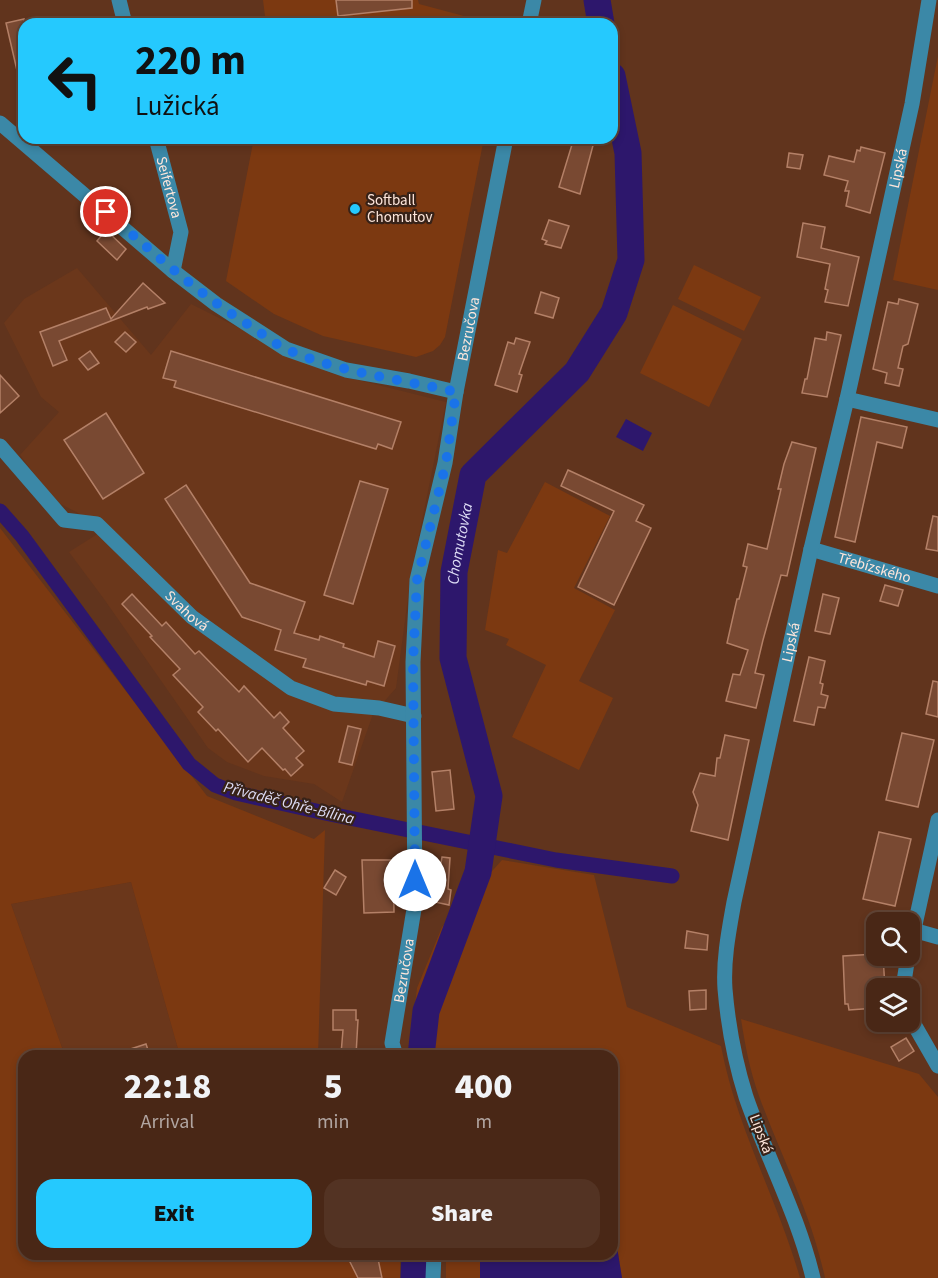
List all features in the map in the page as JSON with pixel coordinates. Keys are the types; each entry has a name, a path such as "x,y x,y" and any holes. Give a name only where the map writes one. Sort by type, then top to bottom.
{"street":[{"path":"119,0 124,18"},
{"path":"530,18 534,0"},
{"name":"Lipská","path":"813,1278 801,1235 747,1097 736,1060 725,986 727,945 734,902 811,549 847,399 912,104 929,0"},
{"path":"0,123 18,138"},
{"path":"25,144 173,271 216,304 286,349 346,370 456,392"},
{"name":"Seifertova","path":"158,144 181,232 173,271"},
{"name":"Bezručova","path":"394,1050 392,1043 415,903 413,663 417,580 446,463 456,392 505,144"},
{"path":"847,399 938,420"},
{"name":"Svahová","path":"0,446 64,520 97,524 192,617 291,688 333,704 379,708 414,716"},
{"name":"Třebízského","path":"811,549 938,586"},
{"path":"917,912 938,820"},
{"path":"920,932 938,937"},
{"path":"918,1032 938,1066"},
{"path":"433,1278 434,1260"}],"shaded area":[{"path":"263,0 418,0 419,4 472,18 265,18"},
{"path":"938,56 938,290 893,280"},
{"name":"Softball Chomutov","path":"253,144 483,144 445,337 433,351 416,357 323,336 274,314 226,281"},
{"path":"694,265 761,297 744,331 678,299"},
{"path":"77,268 151,355 191,304 330,373 446,402 411,575 396,688 373,714 342,802 314,784 264,776 227,762 208,748 69,552 99,533 80,514 55,501 20,455 59,412 41,397 4,323 24,299"},
{"path":"673,305 742,339 709,407 640,373"},
{"path":"626,419 652,433 643,451 616,437"},
{"path":"545,482 610,516 574,588 615,610 579,681 613,698 579,770 512,737 546,665 506,645 509,639 485,630 498,550 507,553"},
{"path":"0,528 207,796 314,839 325,830 318,1050 178,1050 131,882 11,904 63,1050 18,1050 18,1260 400,1260 400,1278 0,1278"},
{"path":"502,860 594,875 627,1007 721,1046 737,1105 800,1278 622,1278 618,1253 618,1050 411,1050 417,988 442,927"},
{"path":"131,882 178,1050 63,1050 11,904"},
{"path":"741,1019 919,1074 938,1097 938,1278 825,1278 812,1231 756,1087"},
{"path":"618,1253 622,1278 480,1278 480,1260 618,1260"},
{"path":"446,1260 480,1260 480,1278 446,1278"}],"building":[{"path":"336,0 412,0 412,8 338,16"},
{"path":"18,20 18,75 6,23"},
{"path":"572,144 593,144 580,194 559,187"},
{"path":"861,147 885,153 870,213 846,206 849,191 845,191 848,181 824,175 829,156 854,162 857,150 860,151"},
{"path":"789,153 803,155 800,169 787,167"},
{"path":"549,220 569,226 561,248 545,244 547,241 542,239"},
{"path":"803,223 825,227 821,248 859,257 848,306 825,302 830,264 797,257"},
{"path":"106,230 126,249 117,260 97,241"},
{"path":"143,283 165,303 148,309 147,307 59,341 67,360 53,366 40,332 106,308 111,319"},
{"path":"541,292 559,298 553,318 535,313"},
{"path":"899,299 918,304 908,344 903,346 898,368 903,369 899,386 885,383 887,373 873,369 888,302 898,304"},
{"path":"125,332 136,342 126,352 115,342"},
{"path":"827,332 841,335 827,397 802,393 815,338 826,340"},
{"path":"516,338 530,342 519,374 522,375 517,392 495,385 508,342 514,344"},
{"path":"90,351 99,363 88,370 79,359"},
{"path":"171,351 401,422 392,449 378,444 376,449 174,387 176,381 163,378"},
{"path":"0,375 19,396 0,413"},
{"path":"106,413 144,473 103,499 64,440"},
{"path":"861,417 907,427 902,448 877,442 855,542 835,537"},
{"path":"792,442 816,448 787,576 781,575 755,673 764,675 756,708 726,701 733,674 740,675 748,650 727,643 747,567 743,566 748,544 767,549 781,489 778,489"},
{"path":"568,470 644,505 636,521 651,528 614,605 578,587 614,511 561,486"},
{"path":"360,481 388,489 353,604 324,595"},
{"path":"186,485 250,583 305,602 294,633 319,640 320,636 344,644 343,647 374,657 378,641 395,646 384,686 367,681 366,685 303,667 306,659 275,650 281,630 242,617 165,499"},
{"path":"933,516 938,517 938,551 926,549"},
{"path":"885,585 903,590 898,606 880,601"},
{"path":"132,594 162,626 166,622 195,654 199,651 239,692 244,686 274,718 280,712 289,722 283,728 304,751 296,758 303,765 291,776 262,748 248,762 218,729 216,731 198,712 203,707 173,675 180,669 122,604"},
{"path":"823,594 839,598 830,634 815,631"},
{"path":"809,657 825,661 820,683 823,684 821,694 828,696 825,708 818,707 814,725 794,721"},
{"path":"933,681 938,682 938,717 926,714"},
{"path":"348,726 361,729 352,765 339,762"},
{"path":"902,733 934,740 918,807 886,800"},
{"path":"725,735 749,740 728,840 691,831 698,805 693,792 700,773 715,776 717,758 720,758"},
{"path":"450,770 454,809 436,811 432,772"},
{"path":"879,832 911,839 895,906 863,899"},
{"path":"442,857 450,858 449,905 435,902"},
{"path":"362,860 393,860 394,912 364,913"},
{"path":"335,870 346,877 336,895 324,888"},
{"path":"687,931 708,935 707,950 685,948"},
{"path":"866,955 866,966 884,966 884,978 866,978 866,1009 849,1010 848,1004 845,1004 843,956"},
{"path":"706,990 706,1009 690,1010 689,991"},
{"path":"333,1010 356,1010 356,1020 358,1020 356,1050 341,1050 343,1030 333,1030"},
{"path":"906,1038 914,1051 899,1061 891,1047"},
{"path":"146,1044 148,1050 127,1050"},
{"path":"349,1260 378,1260 382,1278 358,1278"}],"waterway":[{"name":"Chomutovka","path":"597,0 600,18"},
{"name":"Chomutovka","path":"422,1050 426,1011 478,872 489,796 453,658 454,572 473,475 577,372 614,313 631,260 628,153 618,105"},
{"name":"Přivaděč Ohře-Bílina","path":"0,511 22,536 189,764 215,785 236,793 325,813 556,860 672,876"},
{"name":"Chomutovka","path":"414,1278 415,1260"}],"place":[{"name":"Softball Chomutov","path":"355,209"}],"route":[{"path":"106,212 173,271 216,304 286,349 346,370 456,392 446,463 417,580 413,663 415,880"}]}
